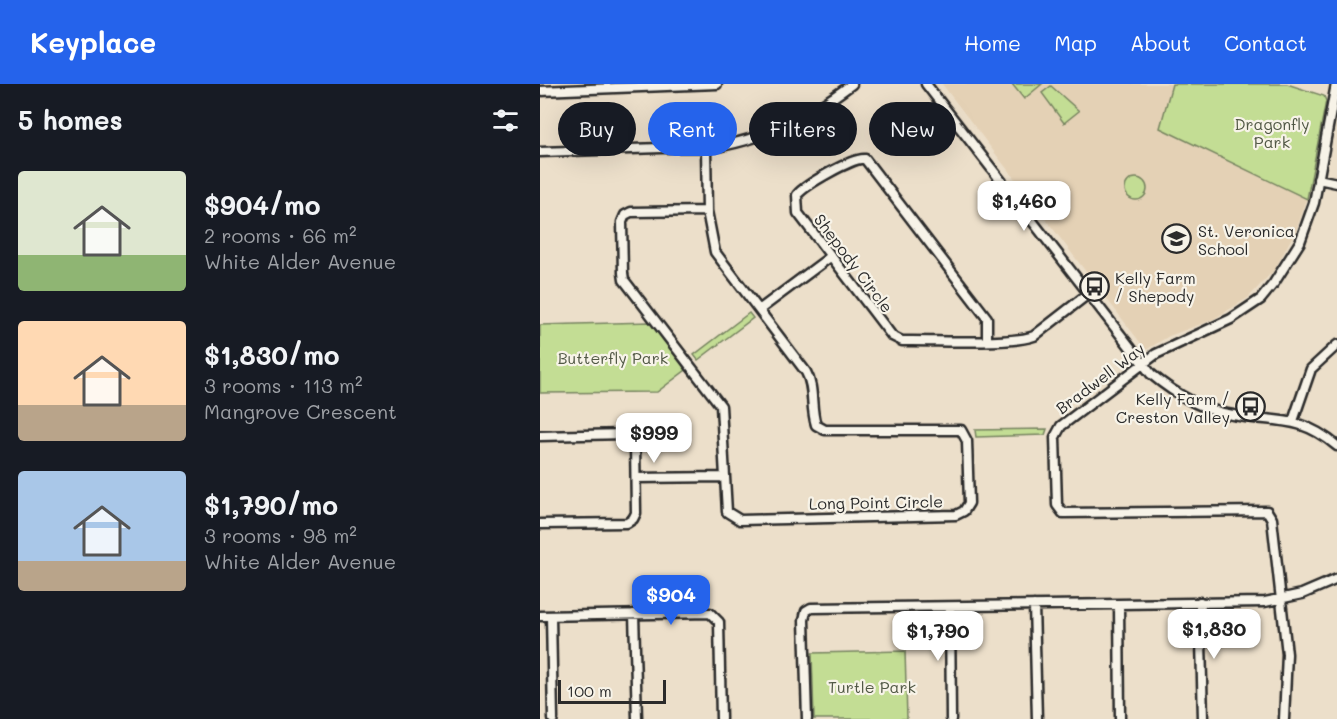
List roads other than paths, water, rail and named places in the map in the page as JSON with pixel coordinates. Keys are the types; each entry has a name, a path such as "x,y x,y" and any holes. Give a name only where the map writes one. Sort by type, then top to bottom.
{"street":[{"path":"540,91 716,84"},
{"path":"737,142 750,140 804,118 852,84"},
{"path":"926,84 1142,365 1175,393 1202,406 1231,415 1293,421 1311,428 1337,446"},
{"name":"Bradwell Way","path":"1281,599 1272,519 1267,511 1067,514 1059,509 1057,432 1142,365 1177,342 1231,319 1261,299 1286,268 1300,242 1318,179 1336,84"},
{"path":"540,152 648,149"},
{"name":"Long Point Circle","path":"706,156 707,211 715,252 811,381 812,414 816,425 825,430 961,430 967,441 969,503 964,511 956,515 740,520 727,512 721,406 624,280 623,273 622,222 625,215 631,212 707,211"},
{"name":"Shepody Circle","path":"987,340 987,318 865,159 854,160 804,187 797,195 798,213 892,336 902,341 987,340 1026,339 1034,336 1088,294"},
{"path":"1318,179 1337,183"},
{"path":"759,309 830,256"},
{"path":"1293,421 1302,389 1311,369 1337,345"},
{"path":"540,436 625,434 632,437 635,444 636,478 636,513 627,523 540,524"},
{"path":"636,478 724,477"},
{"path":"807,719 804,620 806,611 817,607 950,607 1281,599 1337,579"},
{"path":"1281,599 1287,654 1284,719"},
{"path":"1200,602 1203,719"},
{"path":"1119,604 1120,719"},
{"path":"1034,605 1037,719"},
{"path":"950,607 951,719"},
{"path":"540,616 703,612 717,619 719,622 721,719"},
{"path":"634,614 637,719"},
{"path":"551,616 553,719"}],"place":[{"name":"St. Veronica School","path":"1177,239"},
{"name":"Kelly Farm / Shepody","path":"1094,286"},
{"name":"Kelly Farm / Creston Valley","path":"1251,407"}],"park label":[{"name":"Dragonfly Park","path":"1272,132"},
{"name":"Butterfly Park","path":"613,357"},
{"name":"Turtle Park","path":"872,686"}]}
